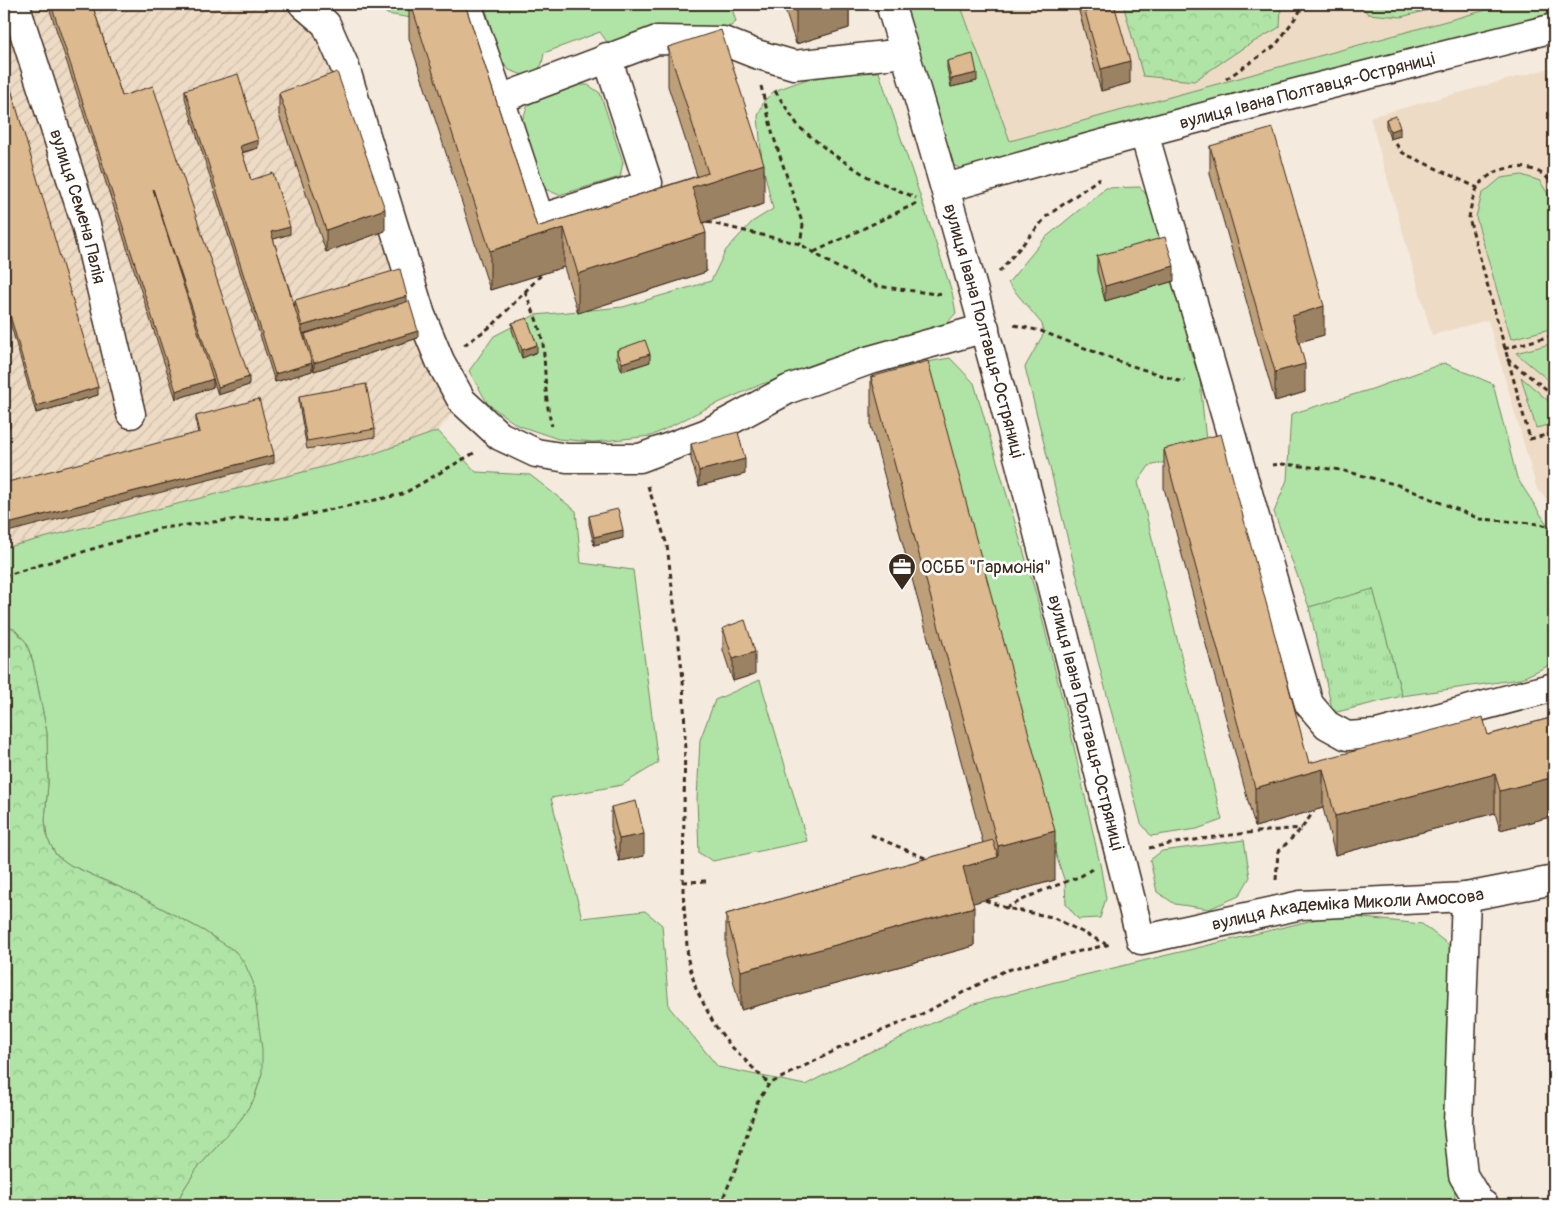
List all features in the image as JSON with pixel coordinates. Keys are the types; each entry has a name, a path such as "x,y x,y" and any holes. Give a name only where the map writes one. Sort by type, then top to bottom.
{"street":[{"name":"вулиця Семена Палія","path":"15,4 86,225 131,414"},
{"path":"303,4 326,24 345,67 421,315 440,361 462,401 500,436 536,453 567,458 640,458 707,433 789,389 868,361 985,328"},
{"path":"467,4 539,217 542,218 645,187 648,183 607,57"},
{"name":"вулиця Івана Полтавця-Остряниці","path":"890,4 946,188 985,328 1141,940"},
{"name":"вулиця Івана Полтавця-Остряниці","path":"946,188 1070,151 1292,93 1554,28"},
{"path":"500,99 607,57 657,40 723,41 756,54 794,65 905,53"},
{"path":"1144,132 1309,704 1326,725 1347,736 1377,734 1554,687"},
{"name":"вулиця Академіка Миколи Амосова","path":"1141,940 1301,904 1466,897 1554,880"},
{"path":"1466,897 1458,1125 1463,1175 1481,1203"}],"path":[{"path":"1225,79 1276,45 1305,4"},
{"path":"767,86 760,81 773,135 803,225 800,244"},
{"path":"774,91 799,127 831,153 868,177 922,200 813,252"},
{"path":"1396,144 1403,153 1478,188"},
{"path":"1554,186 1540,172 1520,167 1500,170 1481,182 1472,199 1469,218 1530,440 1554,433"},
{"path":"998,273 1048,216 1097,179 1106,176"},
{"path":"707,222 800,244 835,266 877,286 936,294 952,292"},
{"path":"440,361 493,325 543,274"},
{"path":"525,292 535,315 542,343 544,382 551,424 567,458"},
{"path":"1013,325 1041,331 1123,363 1179,381 1216,379"},
{"path":"1504,349 1554,335"},
{"path":"1507,358 1554,395"},
{"path":"4,576 162,528 239,519 292,518 404,494 456,465 500,436"},
{"path":"640,458 667,545 683,679 685,732 683,882 688,960 696,988 714,1024 730,1046 769,1084"},
{"path":"1241,468 1282,464 1341,470 1398,485 1480,519 1532,523 1554,527"},
{"path":"1273,911 1278,852 1302,828 1314,811"},
{"path":"1006,908 1039,892 1081,876 1119,853 1198,839 1302,828"},
{"path":"871,835 925,857 932,862"},
{"path":"683,882 708,880"},
{"path":"985,900 1006,908 1052,917 1106,945"},
{"path":"720,1205 736,1168 757,1103 769,1084 844,1046 918,1016 1004,971 1106,945 1141,940"}],"shaded area":[{"path":"4,4 303,4 326,24 462,401 438,431 370,455 4,548"},
{"path":"960,4 1508,4 1010,141"},
{"path":"1554,67 1554,501 1548,501 1537,489 1488,320 1432,335 1370,117"}],"green space":[{"path":"379,4 459,4 424,20 387,14"},
{"path":"481,4 731,4 736,22 731,26 620,43 607,42 600,32 544,53 542,64 537,71 523,75 509,70 499,58 487,13"},
{"path":"900,4 960,4 1010,141 1508,4 1554,4 1554,16 968,172 951,164"},
{"path":"1123,4 1280,4 1280,27 1243,48 1194,81 1143,76"},
{"path":"1360,4 1452,4 1401,17 1368,14"},
{"path":"879,72 952,292 956,313 947,323 842,360 762,384 709,407 651,436 594,442 558,439 517,425 488,404 469,371 494,336 535,315 623,307 711,281 726,250 752,222 773,209 762,162 758,116 764,101 774,91 818,75"},
{"path":"573,85 588,85 600,93 623,162 620,177 559,195 545,189 522,121 528,105 545,94"},
{"path":"1522,175 1540,181 1554,204 1554,328 1511,339 1476,217 1482,194 1501,178"},
{"path":"1140,187 1158,209 1178,277 1189,347 1200,380 1207,452 1149,466 1138,482 1222,820 1197,829 1151,836 1141,823 1098,661 1025,367 1044,333 1042,324 1008,283 1045,238 1106,188"},
{"path":"1554,343 1554,385 1516,353"},
{"path":"950,358 974,383 1036,594 1071,734 1100,864 1106,898 1100,918 1078,919 1066,904 1065,882 897,379 899,367"},
{"path":"1444,363 1493,384 1517,478 1554,535 1554,663 1520,679 1402,696 1373,590 1309,607 1274,512 1287,480 1291,414 1372,389"},
{"path":"1521,377 1553,405 1554,424 1536,428"},
{"path":"438,431 476,472 530,475 576,511 581,563 633,570 658,763 622,785 551,798 582,918 645,911 662,925 669,1007 718,1067 805,1085 857,1058 974,1004 1051,983 1334,915 1422,924 1453,948 1455,1205 176,1205 196,1170 241,1119 254,1099 262,1073 244,962 235,952 204,931 137,895 70,865 56,855 47,838 45,820 48,783 47,733 33,662 26,642 14,629 4,627 4,548 370,455"},
{"path":"1373,589 1402,696 1333,713 1309,607"},
{"path":"4,627 14,629 26,642 33,662 47,733 48,783 45,820 47,838 56,855 70,865 137,895 204,931 235,951 244,962 253,982 262,1049 262,1073 254,1099 241,1119 196,1170 176,1205 4,1205"},
{"path":"760,680 807,841 713,861 699,853 697,799 700,740 715,700"},
{"path":"1244,840 1250,877 1239,896 1209,909 1175,904 1157,892 1150,860 1162,851"}],"building":[{"path":"51,4 92,4 122,96 153,86 249,377 218,387 153,189 213,379 176,391"},
{"path":"411,4 465,4 537,227 708,173 668,47 721,30 764,164 692,187 706,233 578,274 564,228 490,251"},
{"path":"1083,4 1114,4 1130,61 1101,69"},
{"path":"973,54 977,73 951,79 947,61"},
{"path":"4,65 98,387 36,406 4,294"},
{"path":"337,72 385,209 326,230 279,93"},
{"path":"238,74 258,140 240,146 251,180 273,173 290,227 271,232 312,363 275,374 185,90"},
{"path":"1396,116 1400,128 1390,131 1386,119"},
{"path":"1273,128 1324,306 1292,316 1305,364 1275,372 1210,146"},
{"path":"1165,237 1174,266 1105,286 1097,256"},
{"path":"400,269 407,296 302,326 295,300"},
{"path":"409,301 418,331 314,363 305,334"},
{"path":"527,318 537,345 522,350 512,323"},
{"path":"645,340 650,354 622,363 617,350"},
{"path":"928,361 1055,831 998,846 871,377"},
{"path":"366,384 375,429 307,441 299,396"},
{"path":"259,399 274,455 4,525 4,483 200,432 196,416"},
{"path":"4,400 10,419 4,421"},
{"path":"738,432 745,459 699,471 691,444"},
{"path":"1221,434 1309,763 1483,717 1488,735 1554,717 1554,777 1500,791 1495,774 1335,816 1323,769 1255,788 1164,449"},
{"path":"618,509 623,530 594,537 589,516"},
{"path":"745,620 755,652 733,659 723,628"},
{"path":"636,801 644,834 619,839 611,807"},
{"path":"993,840 998,857 963,867 974,907 741,971 726,914"}],"place":[{"name":"ОСББ \"Гармонія\"","path":"902,591"}]}
